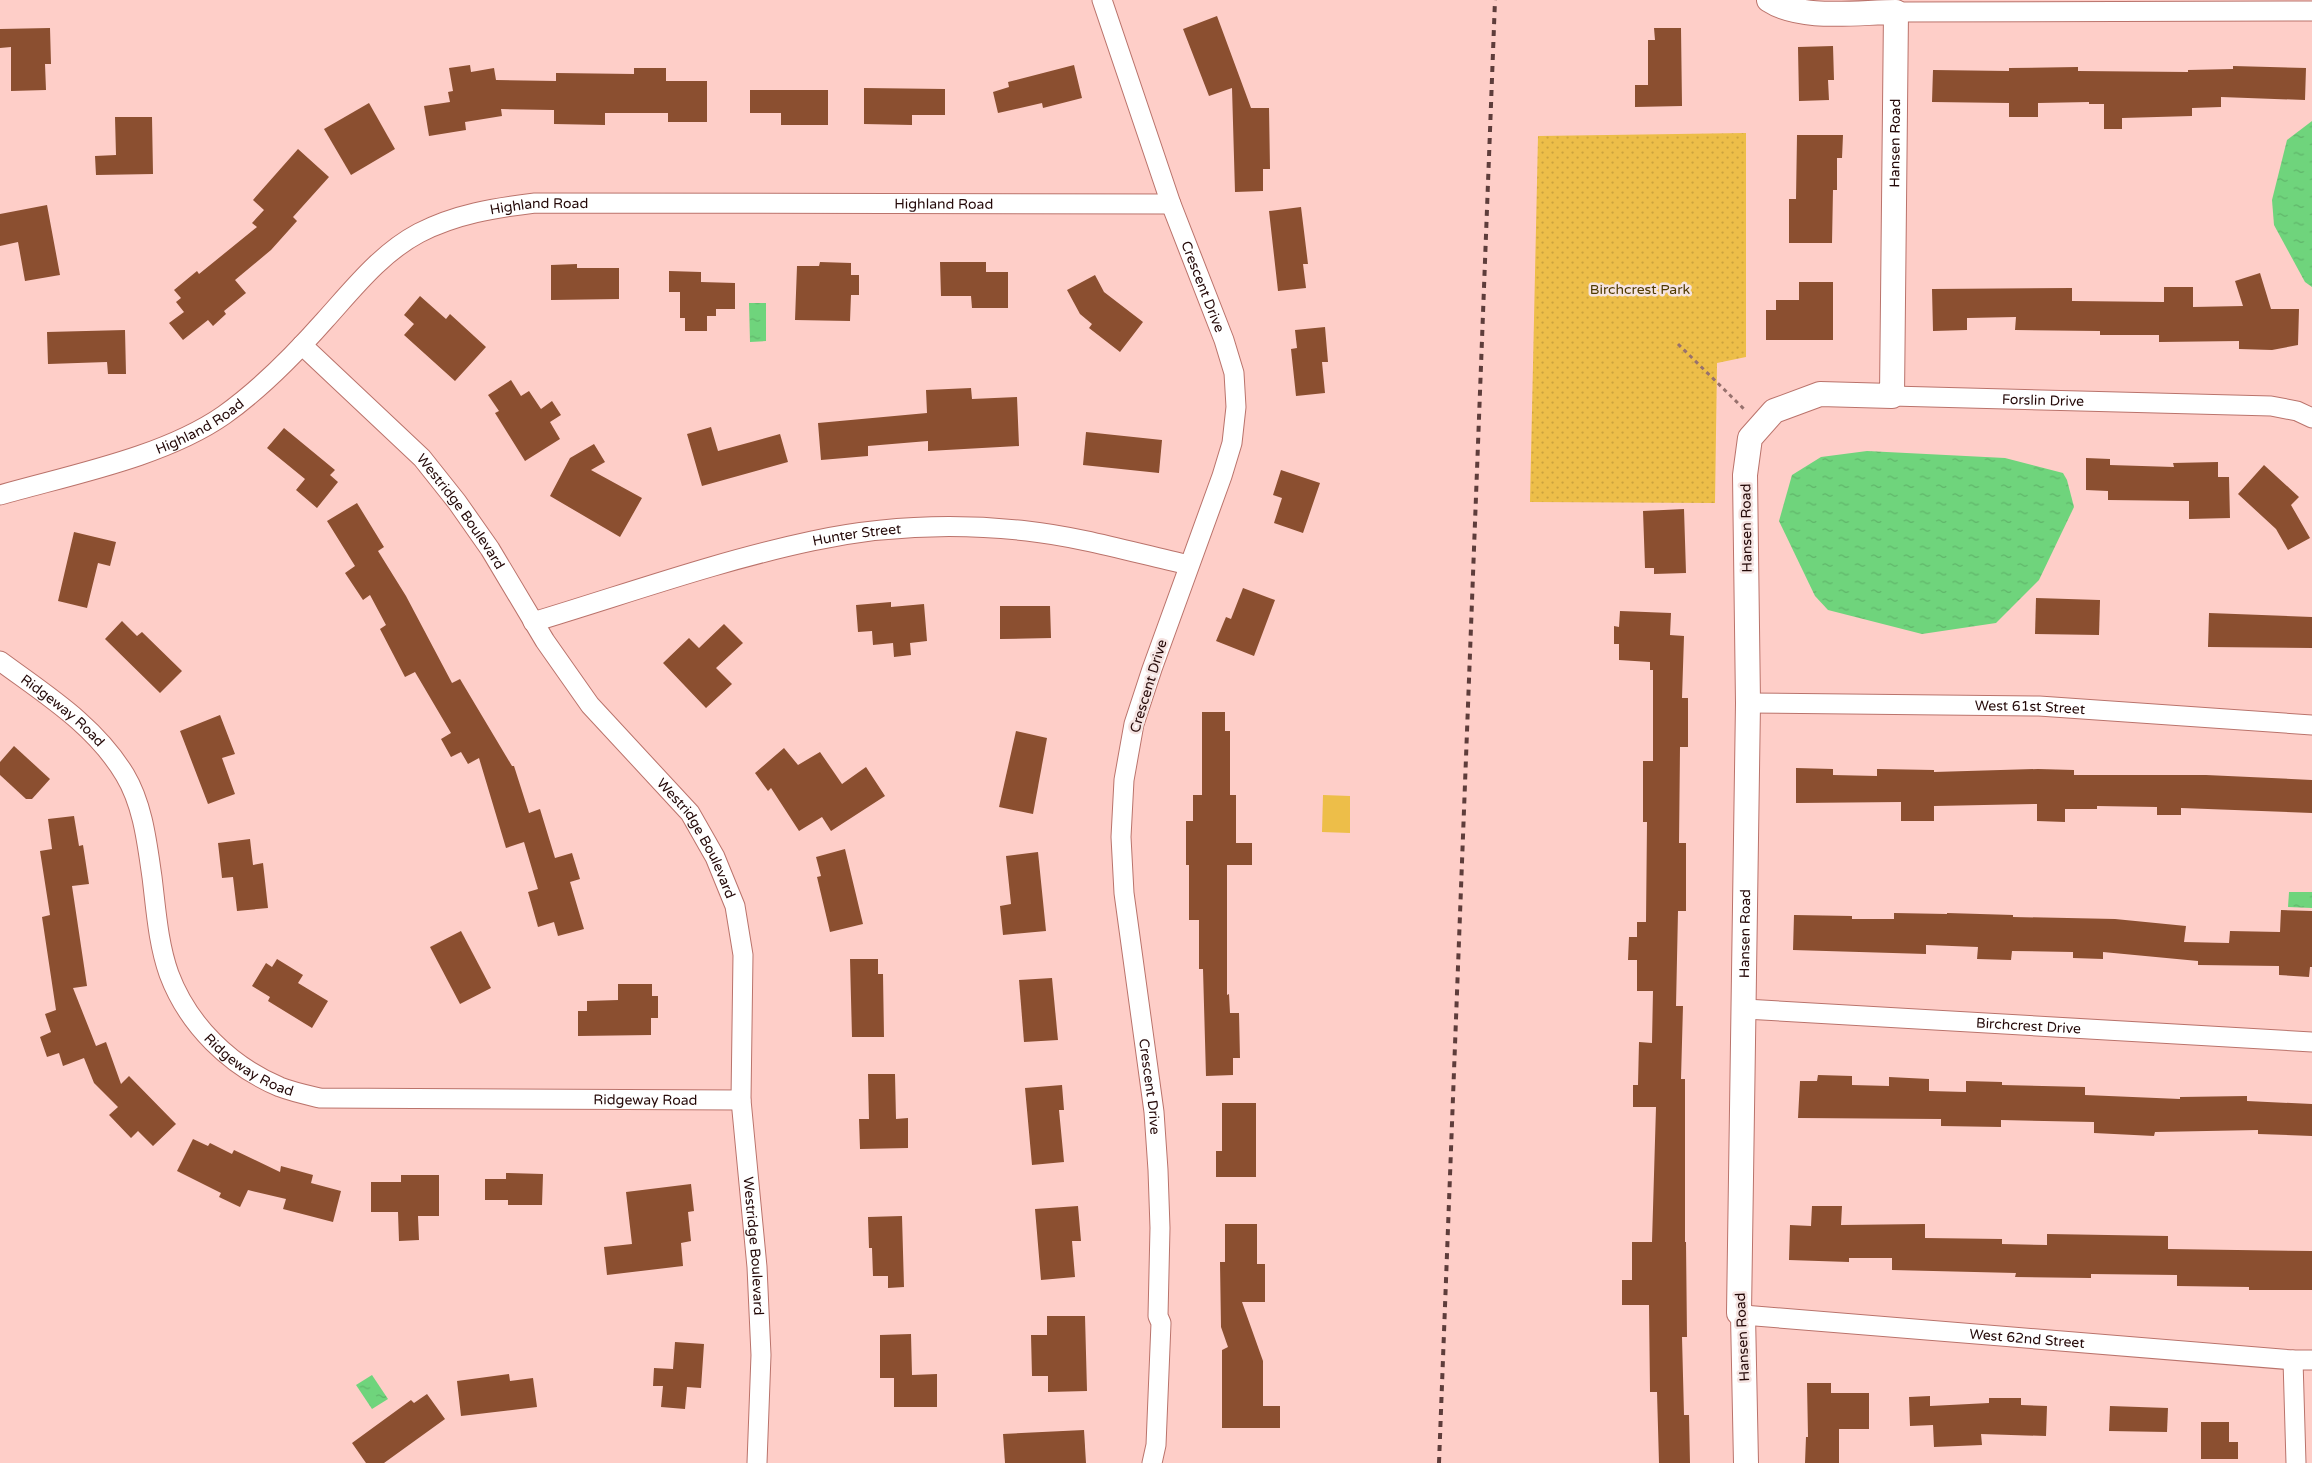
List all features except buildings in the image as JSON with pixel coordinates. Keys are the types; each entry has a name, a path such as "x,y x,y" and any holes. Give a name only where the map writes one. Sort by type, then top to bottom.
{"street":[{"name":"Crescent Drive","path":"1102,0 1171,204 1224,340 1234,373 1236,407 1232,443 1225,468 1134,724 1124,780 1120,837 1124,893 1154,1112 1158,1170 1160,1228 1158,1316 1161,1323 1156,1445 1152,1463"},
{"path":"1769,0 1780,7 1808,13 2312,11"},
{"name":"Hansen Road","path":"1892,396 1896,12"},
{"name":"Highland Road","path":"0,495 124,460 175,442 222,417 265,384 355,286 391,252 418,234 455,217 494,208 535,203 1171,204"},
{"name":"Westridge Boulevard","path":"302,345 422,458 457,502 490,549 533,622 590,705 690,813 715,857 735,906 743,955 741,1100 758,1267 761,1355 757,1463"},
{"name":"Forslin Drive","path":"1774,411 1820,394 2272,406 2297,411 2312,418"},
{"name":"Hansen Road","path":"1746,1463 1743,1315 1739,1313 1745,1009 1748,703 1745,475 1750,438 1774,411"},
{"name":"Hunter Street","path":"533,622 762,554 813,541 886,530 956,527 1027,531 1097,543 1189,565"},
{"name":"Ridgeway Road","path":"0,661 77,718 104,744 126,776 140,810 148,848 160,933 169,973 187,1010 212,1042 244,1068 281,1087 320,1098 741,1100"},
{"name":"West 61st Street","path":"1748,703 2038,706 2312,725"},
{"name":"Birchcrest Drive","path":"1745,1009 2312,1042"},
{"name":"West 62nd Street","path":"1743,1315 2312,1360"},
{"path":"2293,1360 2296,1463"}],"path":[{"path":"1678,344 1747,412"}],"green space":[{"name":"Birchcrest Park","path":"1746,133 1746,357 1717,363 1715,503 1530,502 1538,136"},
{"path":"1323,795 1350,796 1350,833 1322,832"}],"water":[{"path":"2312,121 2312,287 2305,282 2274,225 2272,200 2287,140"},
{"path":"749,303 766,303 766,341 750,342"},
{"path":"1867,451 2005,458 2063,473 2067,480 2074,507 2039,580 1996,623 1922,634 1828,610 1815,596 1779,521 1792,475 1821,457"},
{"path":"2289,892 2312,892 2312,908 2288,907"},
{"path":"372,1375 388,1399 372,1409 356,1385"}],"railway":[{"path":"1439,1463 1495,0"}]}
